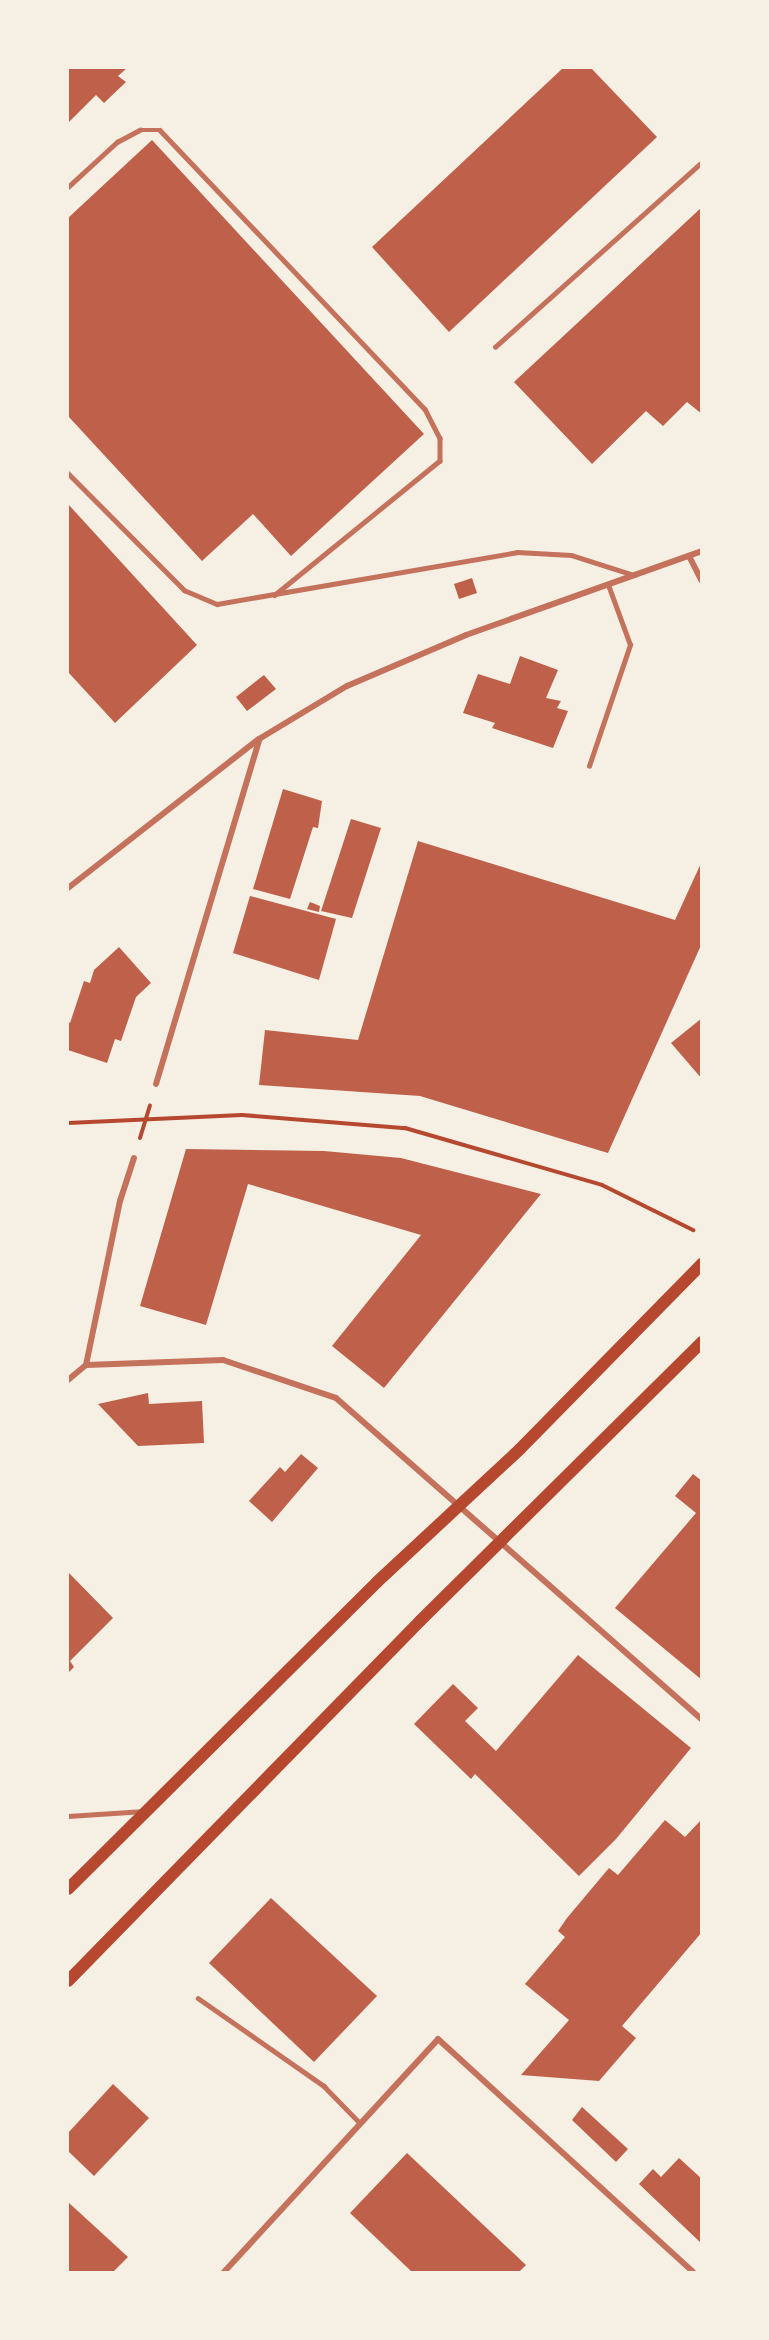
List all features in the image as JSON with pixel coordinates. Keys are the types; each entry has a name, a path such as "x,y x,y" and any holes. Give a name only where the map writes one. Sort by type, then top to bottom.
{"main road":[{"path":"68,1889 377,1582 520,1449 702,1264"},
{"path":"68,1981 420,1621 702,1342"}],"street":[{"path":"68,888 259,739 347,686 466,635 702,551"},
{"path":"689,556 702,581"},
{"path":"156,1084 259,739"},
{"path":"86,1365 120,1201 134,1158"},
{"path":"68,1380 86,1365 223,1360 336,1398 702,1720"},
{"path":"224,2272 359,2122 438,2039 693,2272"}],"lane":[{"path":"68,188 117,142 140,130 160,130 425,409 440,438 440,461 275,595"},
{"path":"495,347 702,162"},
{"path":"68,473 184,590 217,604 517,552 571,555 634,575"},
{"path":"589,766 630,645 608,585"},
{"path":"68,1816 146,1811"},
{"path":"198,1998 324,2086 359,2122"}],"path":[{"path":"134,1158 156,1084"},
{"path":"68,1123 147,1116 242,1114 405,1128 602,1185 693,1230"}],"building":[{"path":"68,68 127,68 118,76 126,82 104,103 96,95 68,123"},
{"path":"563,68 591,68 657,137 449,332 372,247"},
{"path":"152,140 424,434 291,556 253,514 202,561 68,416 68,218"},
{"path":"702,207 702,414 687,402 663,426 646,411 592,464 514,382"},
{"path":"68,504 197,645 115,723 68,672"},
{"path":"472,578 477,593 459,599 454,584"},
{"path":"520,656 558,670 546,698 561,701 557,708 568,711 553,748 492,728 495,723 463,713 478,674 510,684"},
{"path":"264,675 276,689 247,711 236,697"},
{"path":"283,789 322,801 318,828 313,827 290,899 253,889"},
{"path":"351,819 381,828 352,918 321,911"},
{"path":"418,841 675,920 702,861 702,943 608,1153 420,1096 259,1085 265,1030 358,1040"},
{"path":"250,896 336,919 319,980 233,953"},
{"path":"310,902 320,906 319,912 307,909"},
{"path":"119,947 151,983 136,997 121,1041 115,1039 107,1063 68,1050 68,1022 70,1023 84,981 90,983 94,970"},
{"path":"702,1018 702,1079 671,1043"},
{"path":"186,1149 324,1151 401,1158 541,1194 384,1388 332,1346 421,1235 248,1184 206,1325 140,1306"},
{"path":"148,1393 149,1404 202,1401 204,1443 138,1446 98,1404"},
{"path":"301,1454 318,1468 272,1522 249,1501 280,1467 285,1472"},
{"path":"693,1474 702,1481 702,1680 615,1608 696,1513 675,1496"},
{"path":"68,1572 113,1618 70,1661 74,1667 68,1673"},
{"path":"578,1655 691,1748 616,1839 579,1876 475,1774 471,1779 414,1724 453,1684 478,1708 465,1721 496,1751"},
{"path":"702,1819 702,1932 622,2026 636,2038 599,2081 521,2075 569,2020 525,1984 565,1937 558,1931 567,1918 609,1868 618,1875 665,1820 685,1837"},
{"path":"271,1898 377,1996 314,2062 209,1963"},
{"path":"113,2084 149,2118 94,2176 68,2151 68,2133"},
{"path":"582,2107 628,2149 616,2162 572,2120"},
{"path":"407,2153 526,2265 519,2272 412,2272 350,2213"},
{"path":"679,2158 702,2179 702,2244 639,2184 653,2169 661,2177"},
{"path":"68,2202 128,2257 113,2272 68,2272"}]}
